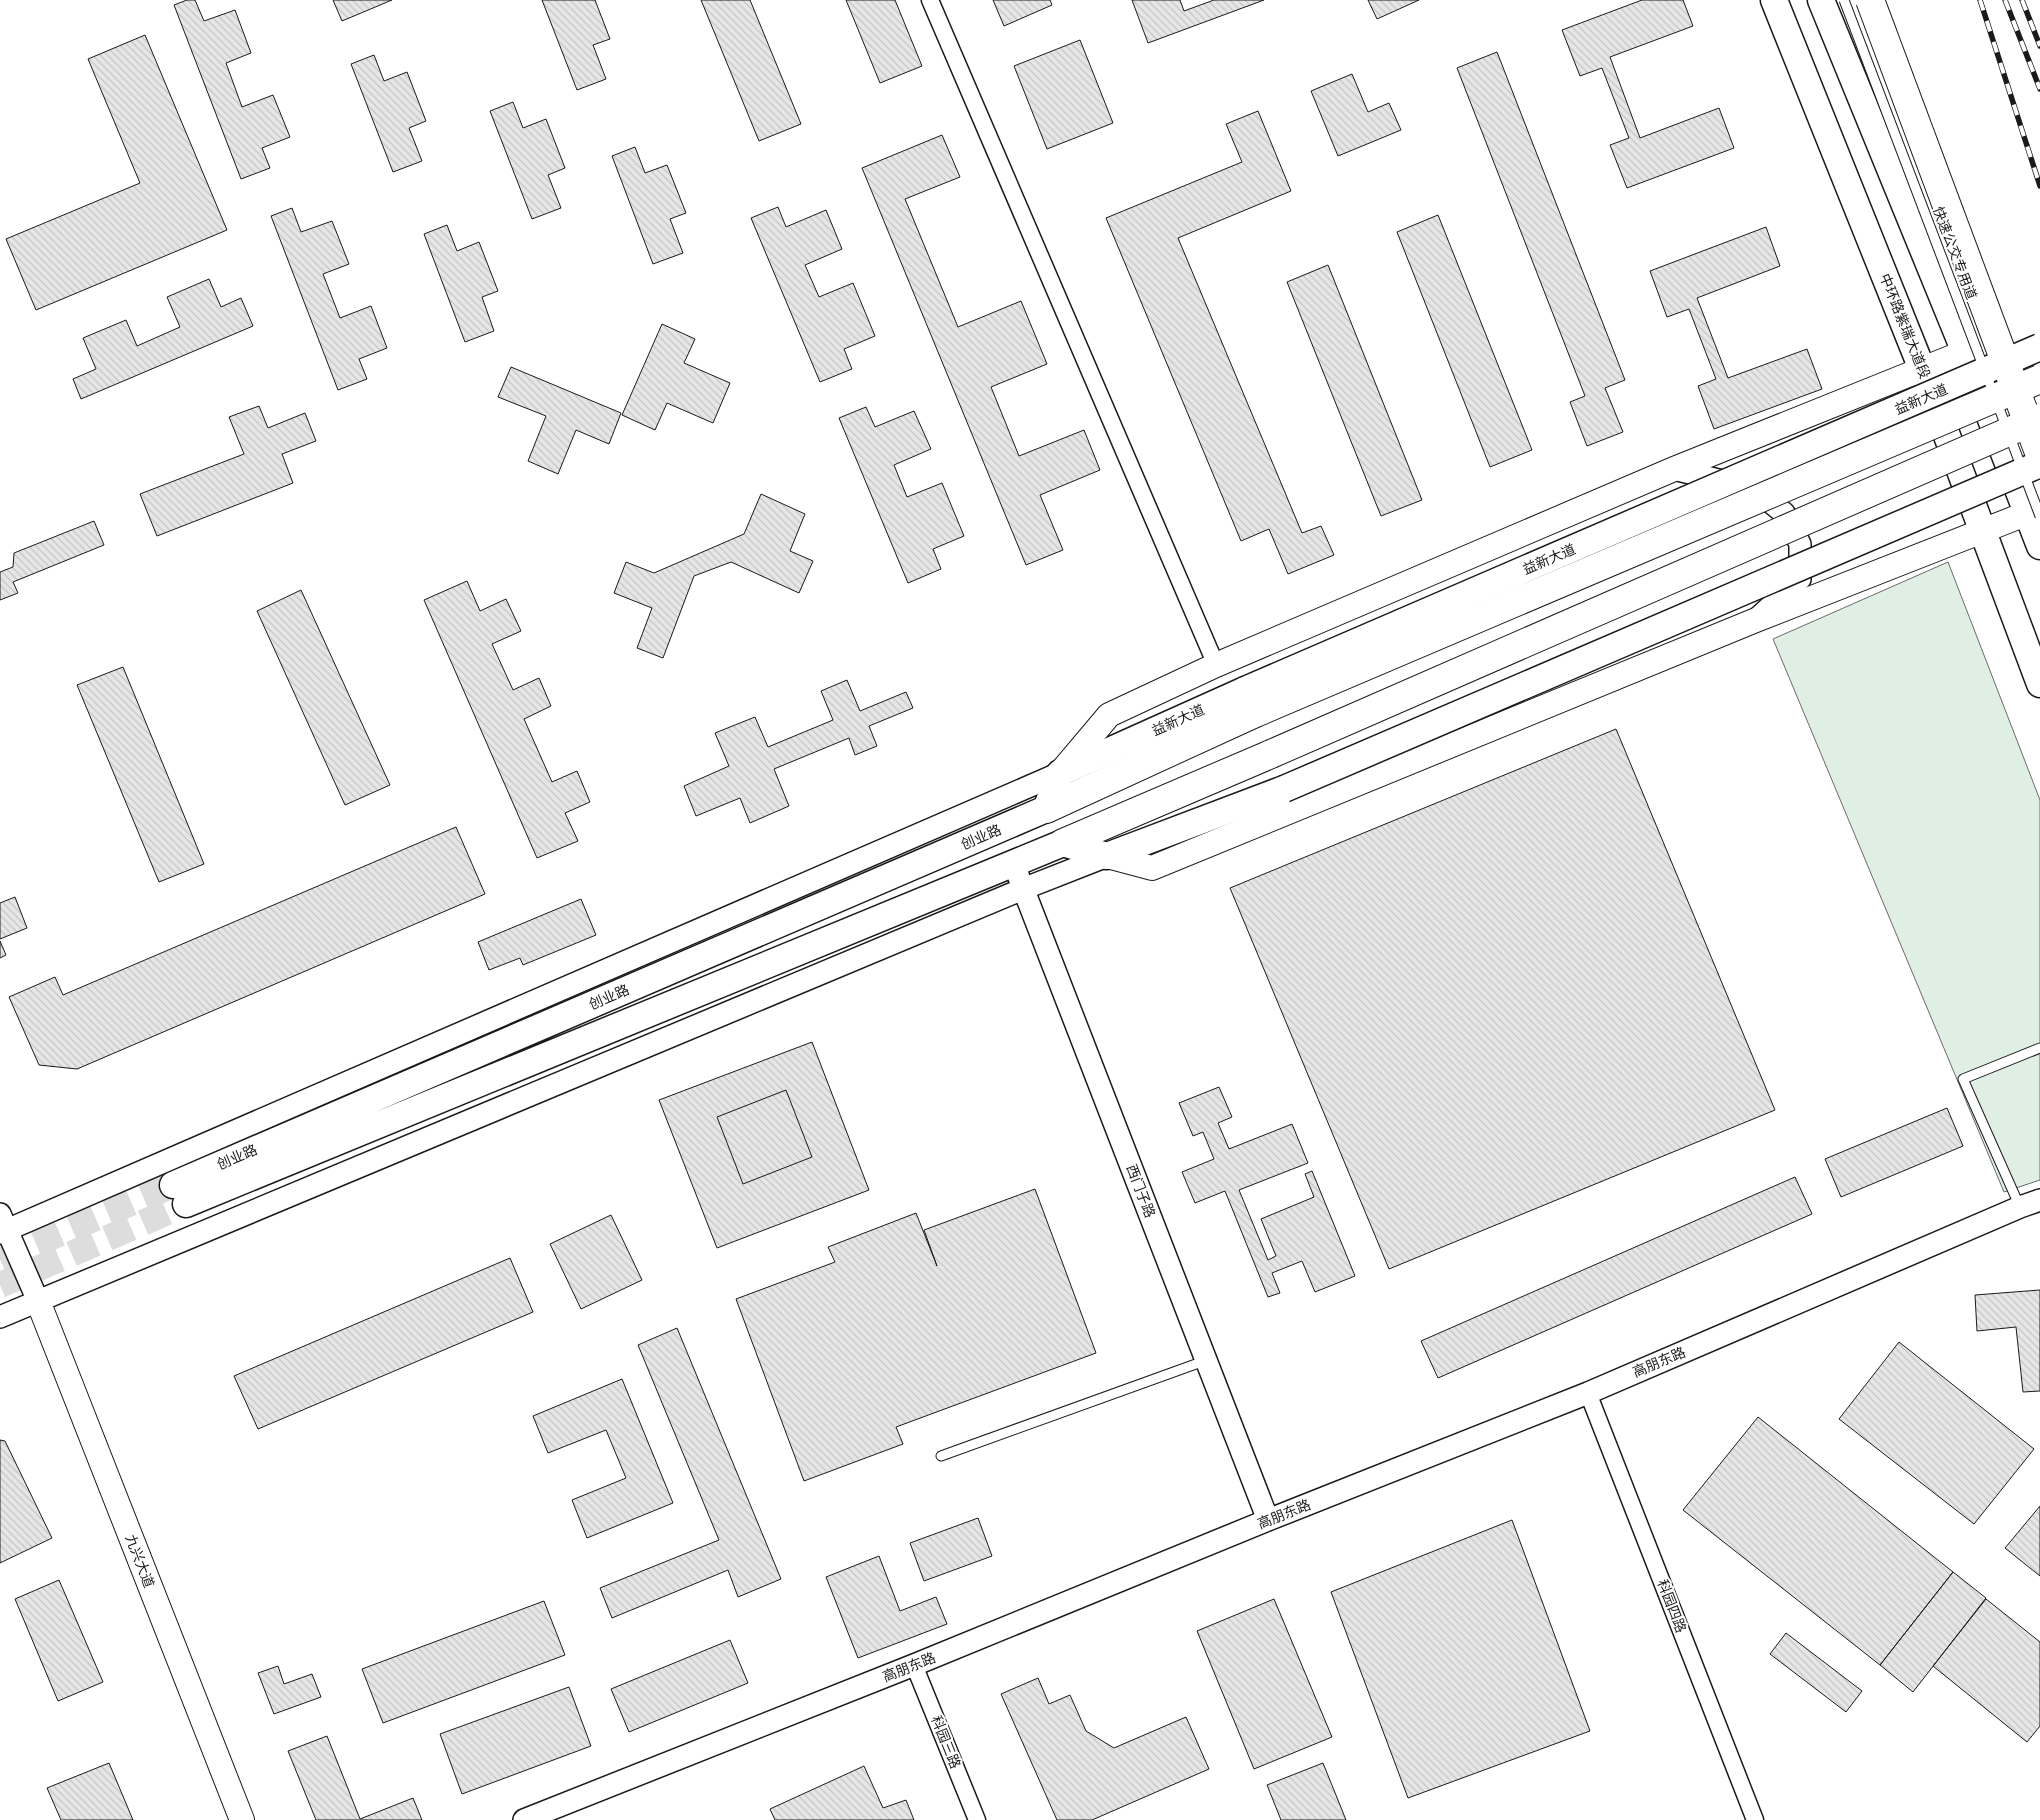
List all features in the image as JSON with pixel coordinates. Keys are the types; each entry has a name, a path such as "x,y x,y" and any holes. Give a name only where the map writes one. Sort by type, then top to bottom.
{"highway":[{"path":"1870,0 2040,455"},
{"path":"1046,809 1249,702 2040,380"},
{"path":"1062,843 1271,754 2040,418"}],"main road":[{"name":"中环路紫瑞大道段","path":"1774,0 1922,369 2040,684"},
{"path":"1821,0 2034,515 2040,546"},
{"name":"益新大道","path":"1060,773 1249,702 2040,347"},
{"path":"1046,809 1060,773 1109,716 1216,665 1674,469 1965,352"},
{"path":"1108,856 1284,790 2040,464"},
{"path":"1062,843 1152,868 1756,620 1983,530 2034,515"},
{"name":"创业路","path":"1046,809 179,1194 1062,843"},
{"name":"九兴大道","path":"38,1301 242,1820"}],"street":[{"path":"930,0 1216,665"},
{"path":"1674,469 1754,489 1784,512 1800,544 1800,580 1756,620"},
{"path":"38,1301 2,1226 1060,773"},
{"path":"0,1317 1022,888 1108,856"},
{"name":"西门子路","path":"1014,862 1022,888 1268,1520"},
{"name":"高朋东路","path":"524,1820 1588,1393 2040,1200"},
{"name":"科园四路","path":"1588,1393 1755,1820"},
{"name":"科园三路","path":"914,1665 977,1820"}],"lane":[{"name":"快速公交专用道","path":"1844,0 2034,515"},
{"path":"2020,1207 1963,1079 2040,1048"},
{"path":"941,1456 1207,1360"}],"green space":[{"path":"1948,562 2040,800 2040,1180 2004,1192 1773,639"}],"building":[{"path":"187,0 195,0 204,21 235,10 251,53 226,63 242,107 273,95 290,137 262,148 270,168 241,179 174,5"},
{"path":"333,0 392,0 342,21"},
{"path":"542,0 595,0 610,39 593,45 606,79 577,90"},
{"path":"701,0 750,0 801,124 759,141"},
{"path":"846,0 895,0 922,66 880,83"},
{"path":"993,0 1050,0 1052,5 1004,26"},
{"path":"1132,0 1180,0 1184,11 1214,0 1264,0 1148,43"},
{"path":"1368,0 1419,0 1377,19"},
{"path":"1642,0 1683,0 1693,26 1610,57 1640,138 1719,108 1734,148 1627,188 1610,145 1629,138 1602,68 1580,76 1562,30"},
{"path":"145,35 227,230 36,310 6,239 140,183 88,59"},
{"path":"1080,40 1113,123 1047,149 1014,66"},
{"path":"1497,52 1625,380 1605,388 1623,432 1587,446 1570,402 1585,396 1457,68"},
{"path":"374,55 384,81 407,72 426,121 409,128 422,161 393,172 351,64"},
{"path":"1352,74 1368,112 1389,103 1401,130 1338,156 1311,91"},
{"path":"513,102 523,128 546,119 565,168 548,175 561,208 532,219 490,111"},
{"path":"1258,111 1291,191 1178,238 1302,533 1321,526 1334,555 1288,574 1269,529 1241,541 1106,218 1242,162 1226,124"},
{"path":"942,135 960,177 905,199 958,327 1021,301 1047,364 991,387 1019,456 1084,430 1100,470 1040,495 1063,550 1026,565 862,168"},
{"path":"635,147 645,173 667,165 686,213 670,219 683,253 653,264 612,156"},
{"path":"778,207 786,227 826,210 842,249 805,265 819,297 853,283 875,336 844,349 852,369 820,382 751,218"},
{"path":"292,208 301,232 332,221 349,264 323,274 340,318 371,306 387,348 359,359 367,379 338,390 271,216"},
{"path":"1438,215 1532,450 1490,467 1397,232"},
{"path":"447,225 457,251 479,242 498,291 482,297 494,331 465,342 424,234"},
{"path":"1766,227 1780,266 1697,298 1728,378 1807,349 1822,389 1714,429 1698,386 1716,379 1689,309 1667,317 1650,271"},
{"path":"1328,265 1422,500 1381,516 1287,282"},
{"path":"209,279 221,307 241,298 253,326 81,399 73,379 96,369 83,338 126,320 137,346 180,327 167,297"},
{"path":"662,324 695,339 684,363 730,383 713,423 667,403 655,430 622,415"},
{"path":"511,367 621,413 609,444 576,430 558,474 528,461 546,416 498,397"},
{"path":"259,406 268,428 305,413 316,441 282,454 293,483 157,536 140,494 244,454 229,417"},
{"path":"866,407 875,427 914,411 931,449 894,465 907,497 942,483 964,536 933,549 941,569 908,583 839,418"},
{"path":"761,494 805,514 790,551 813,561 799,593 731,562 694,576 663,658 637,648 652,608 614,593 626,562 654,573 744,534"},
{"path":"94,521 104,545 13,582 18,593 0,600 0,572 13,567 14,553"},
{"path":"467,581 480,611 506,599 521,631 492,644 513,690 539,678 551,706 524,719 552,782 577,771 590,802 565,813 578,841 537,858 424,600"},
{"path":"301,590 390,785 345,805 257,611"},
{"path":"123,667 204,864 159,882 77,685"},
{"path":"847,680 860,711 906,692 913,708 869,726 877,746 855,755 849,738 774,769 789,806 750,823 740,798 696,816 684,786 729,766 715,733 755,717 768,747 833,720 821,691"},
{"path":"1616,729 1775,1110 1389,1269 1230,888"},
{"path":"456,827 485,894 77,1069 39,1065 9,997 55,977 63,995"},
{"path":"15,897 27,928 0,939 0,903"},
{"path":"581,899 596,935 523,965 520,958 489,970 478,942"},
{"path":"0,941 6,955 0,958"},
{"path":"812,1042 869,1190 717,1248 659,1100"},
{"path":"1219,1087 1232,1117 1218,1123 1229,1149 1292,1124 1308,1163 1239,1190 1268,1260 1276,1256 1261,1219 1314,1197 1305,1174 1312,1171 1355,1276 1315,1292 1302,1261 1272,1273 1280,1293 1268,1297 1225,1191 1195,1203 1182,1172 1214,1159 1203,1132 1193,1136 1179,1103"},
{"path":"786,1090 812,1157 743,1184 717,1117"},
{"path":"1947,1108 1963,1146 1841,1197 1825,1159"},
{"path":"1795,1177 1812,1214 1438,1378 1421,1341"},
{"path":"1035,1189 1096,1353 896,1427 903,1444 804,1481 736,1299 835,1262 828,1247 916,1213 937,1266 924,1230"},
{"path":"611,1215 642,1280 581,1309 550,1244"},
{"path":"510,1258 533,1312 258,1429 234,1376"},
{"path":"2040,1290 2040,1391 2023,1392 2016,1327 1977,1331 1975,1295"},
{"path":"677,1328 781,1579 738,1597 728,1570 612,1618 600,1588 719,1540 638,1345"},
{"path":"1899,1342 2034,1449 1974,1524 1839,1419"},
{"path":"622,1379 673,1503 587,1538 572,1500 626,1478 606,1430 548,1453 533,1416"},
{"path":"1758,1417 1953,1572 1880,1665 1683,1510"},
{"path":"0,1440 5,1441 52,1538 0,1563"},
{"path":"2040,1506 2040,1576 2005,1548"},
{"path":"978,1518 992,1556 924,1581 910,1543"},
{"path":"1512,1520 1590,1731 1408,1798 1331,1592"},
{"path":"879,1556 900,1611 936,1597 947,1624 858,1658 826,1577"},
{"path":"1953,1572 1986,1598 1913,1692 1880,1665"},
{"path":"59,1580 103,1682 58,1701 15,1599"},
{"path":"1274,1599 1332,1737 1254,1769 1197,1631"},
{"path":"1986,1599 2040,1642 2040,1726 2027,1742 1933,1666"},
{"path":"544,1601 565,1655 383,1723 362,1669"},
{"path":"1786,1633 1862,1691 1846,1712 1770,1654"},
{"path":"730,1640 748,1683 629,1732 611,1689"},
{"path":"278,1666 284,1684 312,1674 321,1697 274,1714 258,1673"},
{"path":"1038,1678 1049,1704 1070,1695 1086,1731 1114,1748 1186,1717 1209,1769 1092,1820 1057,1820 1001,1694"},
{"path":"569,1687 591,1746 462,1794 440,1734"},
{"path":"327,1736 360,1819 413,1798 422,1820 316,1820 288,1751"},
{"path":"109,1763 133,1820 61,1820 47,1788"},
{"path":"1323,1763 1346,1820 1281,1820 1267,1785"},
{"path":"864,1766 883,1808 906,1800 914,1820 775,1820 770,1809"}],"tunnel":[{"path":"0,1259 173,1185"},
{"path":"0,1285 186,1204"}],"railway":[{"path":"1980,0 2040,186"},
{"path":"2005,0 2040,89"},
{"path":"2022,0 2040,46"}]}
